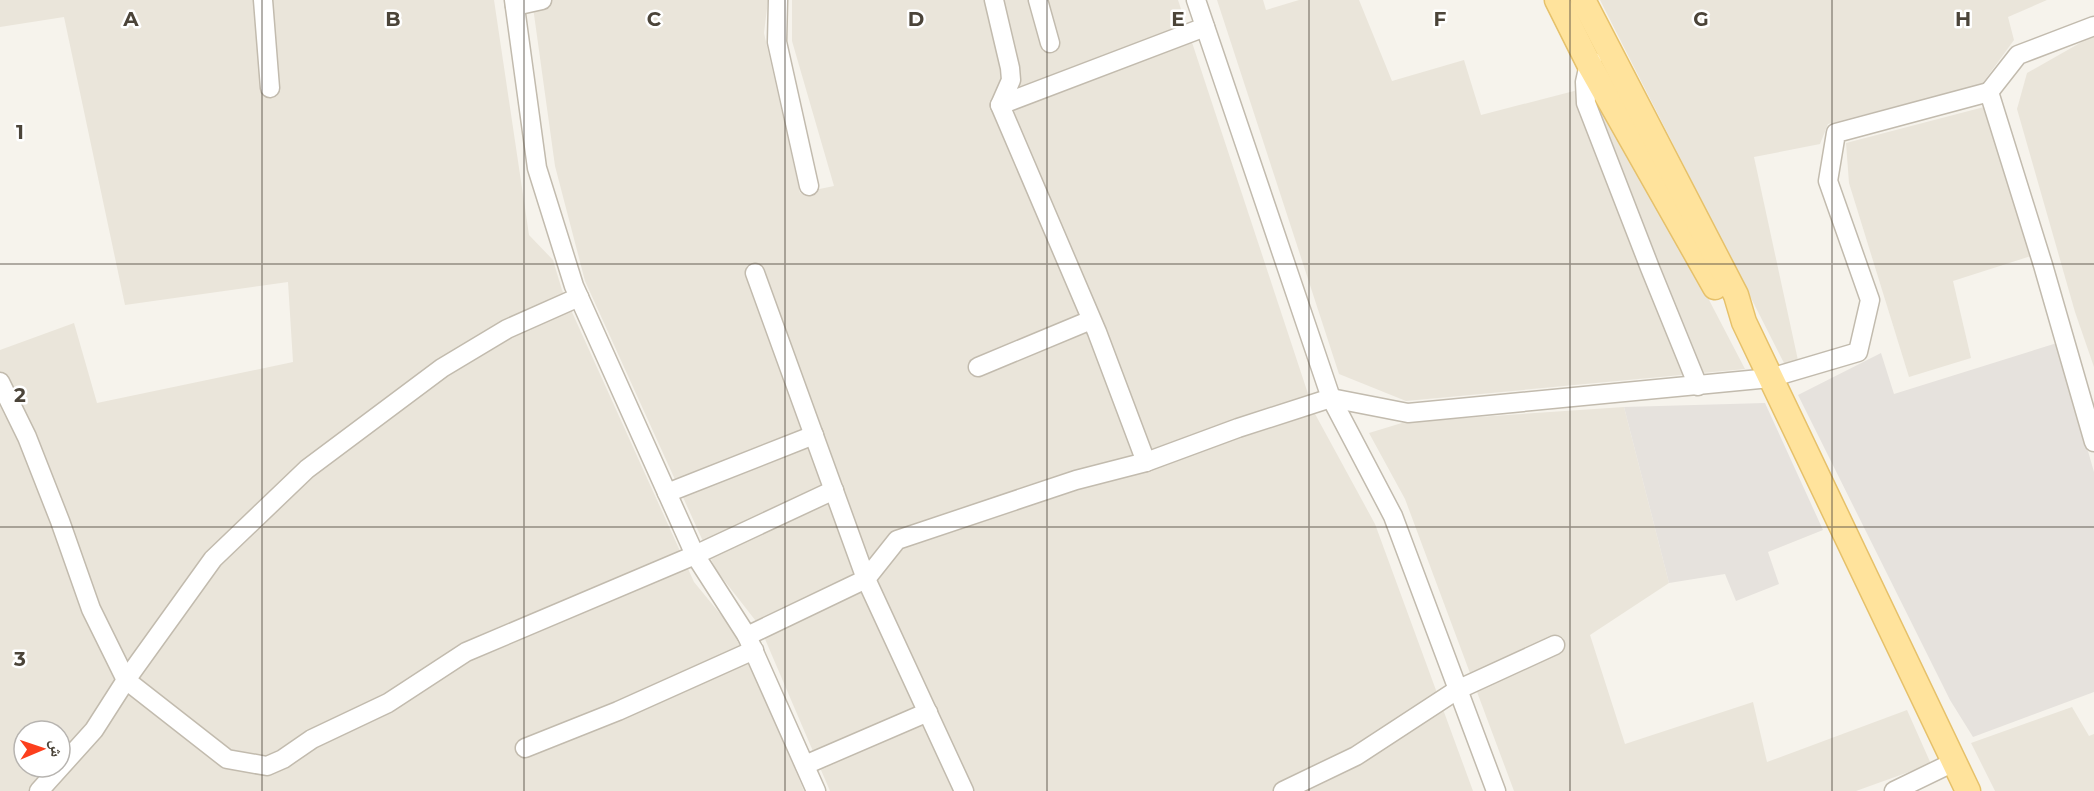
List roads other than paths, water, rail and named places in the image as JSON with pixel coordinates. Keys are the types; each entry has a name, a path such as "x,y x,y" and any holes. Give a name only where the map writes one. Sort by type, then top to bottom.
{"main road":[{"path":"1557,0 1588,64 1723,302 1735,317 1744,322"},
{"path":"1583,0 1736,295 1744,322 1959,782"}],"street":[{"path":"263,0 270,88"},
{"path":"542,0 515,3 537,168 574,286 695,555 751,643 816,791"},
{"path":"778,0 777,42 809,186"},
{"path":"994,0 1011,80 1000,105 1091,320 1146,462"},
{"path":"1038,0 1050,43"},
{"path":"1196,0 1331,398 1393,516 1496,791"},
{"path":"525,748 618,711 751,643 866,579 897,540 1076,480 1146,462 1238,428 1331,398 1408,413 1770,378 1858,352 1870,300 1828,181 1836,133 1989,92 2018,55 2094,26"},
{"path":"1000,105 1205,27"},
{"path":"1609,50 1588,64 1585,82 1586,103 1698,386"},
{"path":"1989,92 2093,435"},
{"path":"755,273 866,579 964,791"},
{"path":"39,791 94,730 126,680 213,559 308,469 442,368 507,329 579,297"},
{"path":"978,367 1091,320"},
{"path":"0,382 27,437 91,609 126,680 227,759 267,766 283,759 312,739 388,703 466,652 695,555 834,490"},
{"path":"667,493 814,435"},
{"path":"1283,791 1356,756 1457,690 1555,645"},
{"path":"805,765 928,712"},
{"path":"1894,791 1912,784 1959,782"}]}
